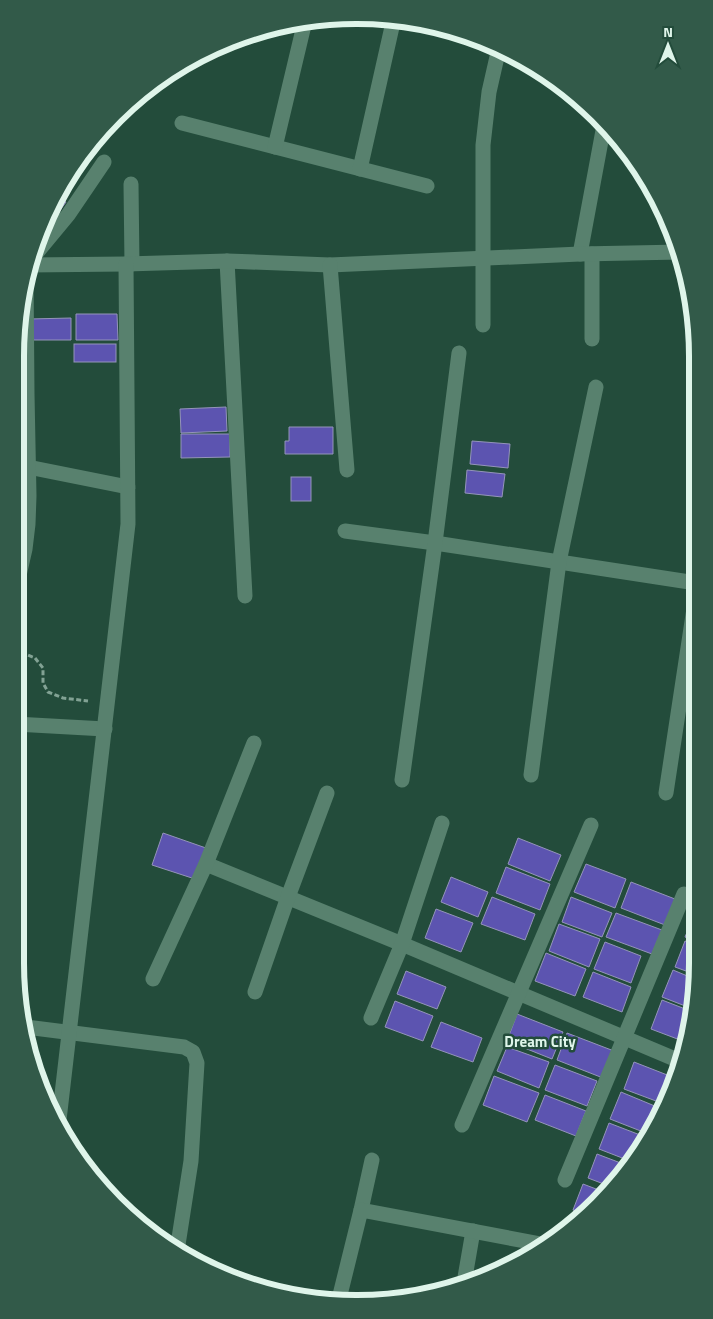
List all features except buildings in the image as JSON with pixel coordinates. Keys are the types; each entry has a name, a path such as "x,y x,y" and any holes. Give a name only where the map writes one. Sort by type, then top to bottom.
{"street":[{"path":"360,169 392,26"},
{"path":"274,147 303,28"},
{"path":"483,325 483,145 489,92 497,55"},
{"path":"182,123 427,186"},
{"path":"592,339 586,254 603,133"},
{"path":"43,245 68,215 104,162"},
{"path":"60,1113 128,524 131,184"},
{"path":"36,266 227,261 330,266 482,258 673,252"},
{"path":"227,261 245,596"},
{"path":"330,266 347,470"},
{"path":"24,553 28,524 26,320"},
{"path":"402,780 459,353"},
{"path":"531,775 559,562 596,387"},
{"path":"28,467 128,487"},
{"path":"345,531 689,582"},
{"path":"666,793 689,641"},
{"path":"24,725 104,729"},
{"path":"153,979 206,864 254,743"},
{"path":"255,992 327,793"},
{"path":"371,1018 402,944 442,823"},
{"path":"462,1124 592,825"},
{"path":"206,864 675,1059"},
{"path":"565,1180 684,894"},
{"path":"30,1027 184,1047 193,1052 197,1063 191,1161 178,1243"},
{"path":"340,1295 372,1160"},
{"path":"361,1210 535,1243"},
{"path":"465,1277 472,1231"}],"path":[{"path":"24,653 35,658 43,668 43,683 48,692 64,698 108,703"}],"district":[{"name":"Dream City","path":"540,1041"}]}
